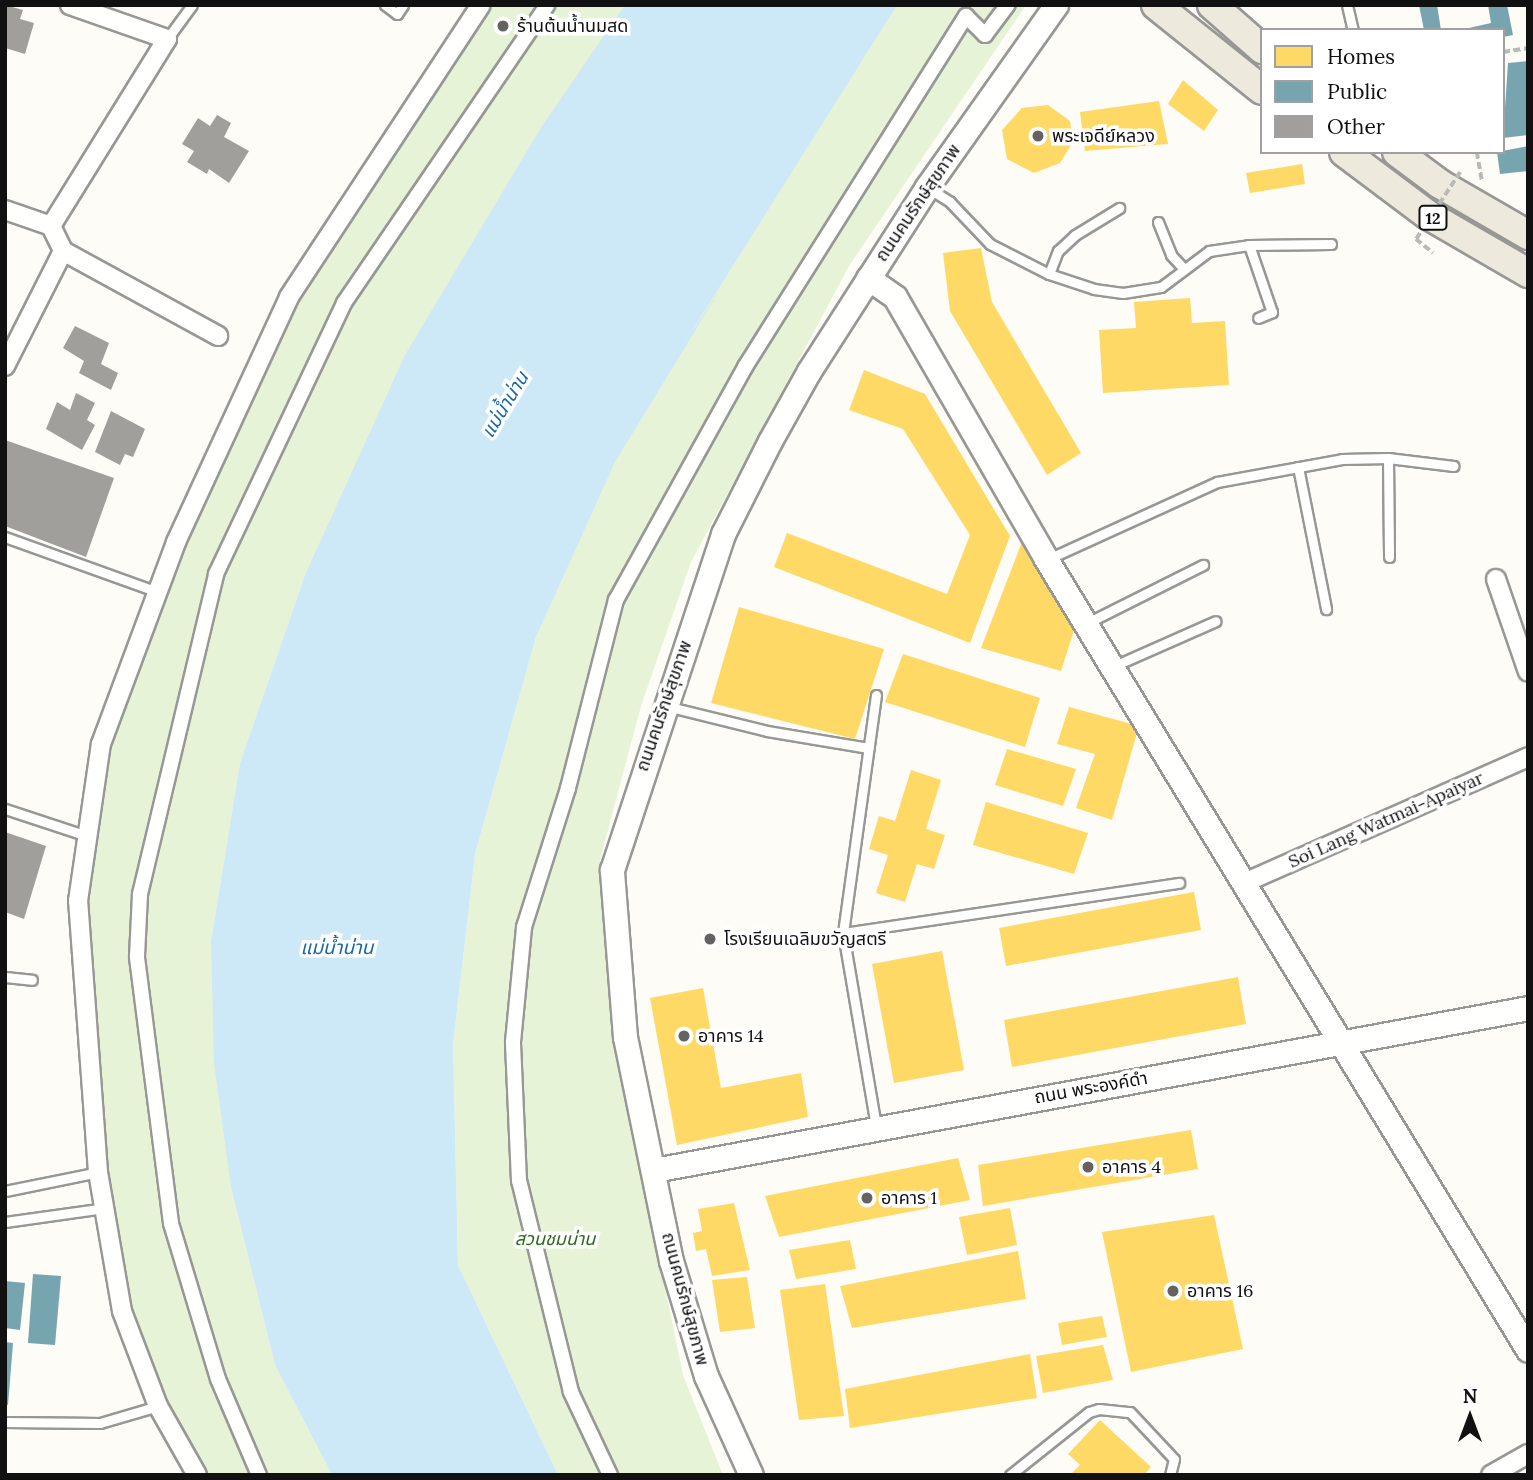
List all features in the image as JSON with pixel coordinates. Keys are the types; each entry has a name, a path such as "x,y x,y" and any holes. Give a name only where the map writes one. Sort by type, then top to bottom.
{"main road":[{"path":"1156,5 1260,88"},
{"path":"1212,5 1260,47"},
{"name":"12","path":"1348,154 1428,215 1528,273"},
{"name":"12","path":"1400,154 1440,184 1528,235"}],"street":[{"path":"51,226 167,39 99,10 70,5"},
{"path":"197,1475 158,1406 122,1311 98,1172 78,901 101,744 155,591 289,297 481,5"},
{"path":"259,1475 218,1379 171,1223 137,956 140,894 216,574 344,303 547,5"},
{"path":"610,1475 571,1392 519,1181 513,1042 524,927 568,788 616,600 745,367 966,16 985,36 1007,5"},
{"name":"ถนนคนรักษ์สุขภาพ","path":"751,1475 706,1376 671,1261 625,1037 612,870 723,534 809,371 868,278 926,187 1058,8"},
{"path":"5,210 51,226 62,251 218,335"},
{"path":"5,366 62,251"},
{"path":"868,278 895,297 1046,559 1528,1350"},
{"path":"1496,579 1528,673"},
{"name":"Soi Lang Watmai-Apaiyar","path":"1244,884 1528,757"},
{"name":"ถนน พระองค์ดำ","path":"654,1171 876,1126 1528,1008"},
{"path":"1491,1475 1528,1454"}],"lane":[{"path":"167,39 192,5"},
{"path":"385,5 397,14 403,5"},
{"path":"1347,5 1353,28"},
{"path":"926,187 950,202 990,244 1049,274 1123,293 1161,287 1209,251 1249,245 1331,244"},
{"path":"1049,274 1058,251 1075,235 1119,208"},
{"path":"1158,222 1171,256 1184,270"},
{"path":"1249,245 1272,312 1258,318"},
{"path":"1046,559 1217,482 1298,467 1388,458 1454,466"},
{"path":"1388,458 1389,557"},
{"path":"1298,467 1326,608"},
{"path":"5,537 155,591"},
{"path":"1086,624 1203,565"},
{"path":"1112,667 1216,621"},
{"path":"876,695 843,933 876,1126"},
{"path":"664,706 767,731 869,748"},
{"path":"5,809 87,836"},
{"path":"843,933 1180,883"},
{"path":"5,977 32,980"},
{"path":"5,1191 98,1172"},
{"path":"5,1222 104,1208"},
{"path":"5,1422 100,1423 158,1406"},
{"path":"1010,1475 1089,1412 1099,1409 1130,1412 1174,1459 1170,1475"}],"path":[{"path":"1505,52 1528,48"},
{"path":"1477,154 1483,187"},
{"path":"1433,253 1416,239 1460,172"}],"green space":[{"path":"488,5 636,5 305,575 240,763 211,941 231,1187 275,1365 332,1475 197,1475 122,1311 98,1172 78,901 106,730 155,591 289,297"},
{"name":"สวนชมน่าน","path":"877,5 1026,5 849,266 691,562 641,706 600,860 627,1087 654,1234 683,1375 723,1475 558,1475 458,1265 453,1045 475,854 536,637 626,434"}],"water":[{"name":"แม่น้ำน่าน","path":"625,5 897,5 683,345 723,285 615,462 536,637 475,854 453,1045 458,1265 558,1475 332,1475 275,1365 231,1187 214,1063 211,941 240,763 305,575 405,355 542,126"}],"building: Homes":[{"path":"1183,80 1218,110 1204,131 1168,104"},
{"path":"1159,101 1168,144 1085,151 1080,112"},
{"name":"พระเจดีย์หลวง","path":"1048,105 1070,121 1073,142 1060,163 1034,173 1007,159 1002,130 1022,108"},
{"path":"1302,164 1305,184 1250,193 1246,173"},
{"path":"981,248 992,302 1081,453 1047,475 950,311 943,253"},
{"path":"1190,298 1192,323 1225,321 1229,385 1103,393 1099,330 1136,328 1134,302"},
{"path":"864,370 925,394 1010,536 970,643 774,567 787,533 947,594 970,535 903,429 849,410"},
{"path":"1025,534 1077,621 1061,671 981,648"},
{"path":"739,607 884,649 855,739 711,703"},
{"path":"903,654 1040,698 1025,747 885,702"},
{"path":"1069,707 1139,726 1112,820 1076,808 1095,754 1057,744"},
{"path":"1007,749 1076,769 1063,806 995,785"},
{"path":"911,770 941,780 926,829 945,835 934,869 917,864 905,902 876,893 888,855 869,849 879,816 895,821"},
{"path":"986,802 1088,833 1074,874 973,845"},
{"path":"1194,892 1201,930 1006,966 999,928"},
{"path":"942,951 964,1070 894,1083 872,964"},
{"path":"1238,977 1246,1024 1012,1067 1004,1020"},
{"name":"อาคาร 14","path":"703,988 721,1088 801,1073 808,1117 677,1145 650,998"},
{"name":"อาคาร 4","path":"1191,1130 1198,1169 983,1206 978,1165"},
{"name":"อาคาร 1","path":"958,1158 970,1200 779,1237 765,1196"},
{"path":"734,1203 750,1270 712,1276 706,1249 696,1251 693,1233 702,1231 698,1209"},
{"path":"1010,1208 1017,1245 967,1255 959,1217"},
{"name":"อาคาร 16","path":"1214,1215 1243,1349 1131,1372 1102,1232"},
{"path":"850,1240 856,1269 796,1279 789,1250"},
{"path":"1018,1251 1026,1299 852,1328 840,1286"},
{"path":"747,1277 755,1328 720,1332 712,1280"},
{"path":"825,1284 844,1416 799,1420 780,1290"},
{"path":"1102,1316 1107,1337 1062,1345 1058,1323"},
{"path":"1103,1345 1113,1380 1043,1393 1036,1356"},
{"path":"1030,1354 1037,1398 850,1428 845,1389"},
{"path":"1100,1420 1151,1467 1144,1475 1070,1475 1080,1465 1068,1454"}],"building: Public":[{"path":"1419,5 1437,5 1441,28 1424,28"},
{"path":"1488,5 1507,5 1513,35 1505,37 1505,28 1469,28 1491,23"},
{"path":"1528,61 1528,135 1505,138 1505,108 1508,63"},
{"path":"1528,146 1528,171 1500,174 1497,154 1505,154 1505,150"},
{"path":"33,1274 61,1276 55,1345 28,1343"},
{"path":"5,1281 25,1283 20,1330 5,1328"},
{"path":"5,1342 13,1343 8,1405 5,1405"}],"building: Other":[{"path":"5,5 23,10 20,19 34,23 25,54 5,48"},
{"path":"217,115 231,123 224,137 249,151 229,183 209,169 207,174 187,162 194,151 182,144 198,118 210,126"},
{"path":"75,326 109,343 101,364 118,373 111,390 79,373 84,361 63,348"},
{"path":"76,393 95,403 87,420 95,425 82,450 46,429 57,402 70,410"},
{"path":"111,411 145,429 133,457 125,454 120,465 95,452"},
{"path":"5,440 114,478 86,557 5,526"},
{"path":"5,832 46,846 24,919 5,912"}],"place":[{"name":"ร้านต้นน้ำนมสด","path":"503,26"},
{"name":"พระเจดีย์หลวง","path":"1038,136"},
{"name":"โรงเรียนเฉลิมขวัญสตรี","path":"710,939"},
{"name":"อาคาร 14","path":"684,1036"},
{"name":"อาคาร 4","path":"1088,1167"},
{"name":"อาคาร 1","path":"867,1198"},
{"name":"อาคาร 16","path":"1173,1291"}]}
